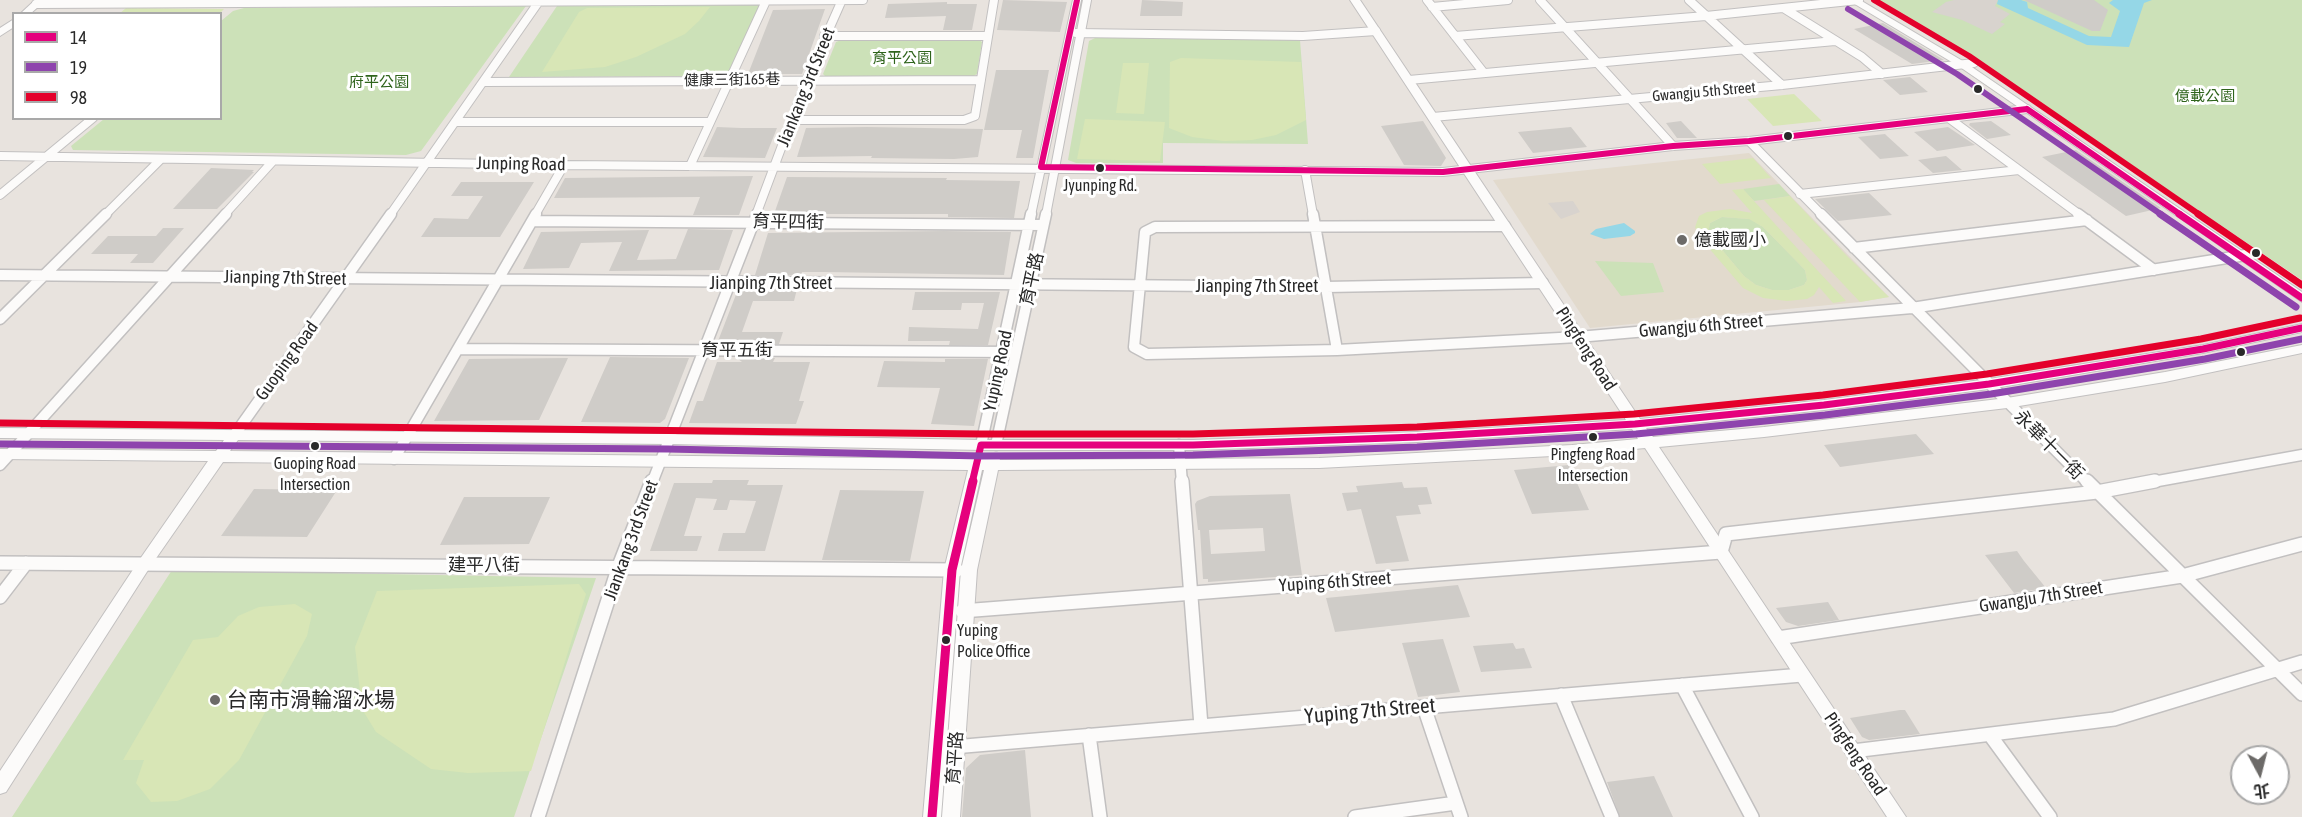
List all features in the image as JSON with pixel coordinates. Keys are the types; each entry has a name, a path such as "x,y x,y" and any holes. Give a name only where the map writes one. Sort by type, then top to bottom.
{"street":[{"name":"Jiankang 3rd Street","path":"538,817 619,566 731,282 807,79 824,36 842,0"},
{"path":"26,12 38,2 863,0"},
{"path":"792,120 964,120 975,116 994,0"},
{"name":"Yuping Road","path":"983,465 1002,351 1077,0"},
{"path":"1056,168 1087,0"},
{"name":"Pingfeng Road","path":"1356,0 1897,817"},
{"path":"1426,0 1484,73"},
{"path":"1432,8 1508,0"},
{"path":"1540,0 1673,146"},
{"path":"1689,0 1782,85"},
{"path":"1455,36 1785,9 1858,0 1974,63 2033,109"},
{"path":"1858,0 2033,109 2246,255 2302,298"},
{"name":"Guoping Road","path":"0,786 145,563 539,1"},
{"path":"690,166 766,1"},
{"path":"221,12 233,2"},
{"path":"1785,9 1835,40 1882,74"},
{"path":"0,33 12,24"},
{"path":"1070,33 1303,36 1376,31"},
{"path":"824,36 988,36"},
{"path":"1409,80 1835,40"},
{"name":"Gwangju 5th Street","path":"1433,117 1782,85 1974,63"},
{"name":"健康三街165巷","path":"483,82 981,80"},
{"name":"Junping Road","path":"0,156 564,165 1443,172 2033,109"},
{"path":"1950,118 2154,270"},
{"path":"0,195 91,120"},
{"path":"455,122 710,122"},
{"name":"永華十一街","path":"1749,141 1912,308 2302,694"},
{"path":"0,319 161,159"},
{"path":"0,465 5,454 29,433 273,161"},
{"path":"394,459 564,165"},
{"name":"育平路","path":"988,445 1016,352 1056,168"},
{"path":"1305,170 1336,350"},
{"path":"1800,194 2019,170"},
{"path":"1854,248 2087,220"},
{"name":"育平四街","path":"532,221 1043,225"},
{"path":"1140,286 1145,232 1155,227 1505,226"},
{"path":"2246,255 2302,288"},
{"name":"Gwangju 6th Street","path":"1140,286 1134,346 1147,354 1336,350 1578,337 1912,308 2246,255"},
{"name":"Jianping 7th Street","path":"0,275 1326,287 1543,283"},
{"path":"0,433 232,437 669,439 988,445 1179,445 1418,437 1635,424 1824,405 1989,384 2203,349 2302,328"},
{"name":"育平五街","path":"459,349 1016,352"},
{"path":"5,454 983,465 1180,466 1319,463 1649,444 2007,403 2165,377 2302,349"},
{"path":"1179,445 1201,726"},
{"path":"1721,552 1726,534 2097,492 2302,455"},
{"name":"育平路","path":"951,817 967,610 960,570 983,465"},
{"name":"Gwangju 7th Street","path":"1778,638 2182,576 2302,544"},
{"name":"Yuping 6th Street","path":"950,612 1721,552"},
{"name":"建平八街","path":"0,562 960,570"},
{"path":"0,597 26,563"},
{"path":"932,817 950,612 960,570"},
{"path":"1853,751 2114,719 2302,662"},
{"name":"Yuping 7th Street","path":"937,748 1802,675"},
{"path":"1682,685 1752,817"},
{"path":"1561,695 1612,817"},
{"path":"1355,817 1459,810 1424,707"},
{"path":"1089,735 1100,817"},
{"path":"1990,735 2050,817"}],"shaded area":[{"path":"1998,0 1995,6 2010,14 2000,22 2005,24 1992,34 1962,20 1932,12 1946,2"},
{"name":"億載國小","path":"1749,153 1889,297 1860,302 1590,328 1493,180"},
{"path":"1573,201 1580,212 1561,219 1548,203"}],"green space":[{"name":"億載公園","path":"1875,0 2302,0 2302,280 1961,50"},
{"path":"764,4 732,76 509,77 557,6"},
{"name":"府平公園","path":"526,6 421,151 406,155 73,150 71,146 103,120 222,120 222,20 233,11 244,8"},
{"path":"710,7 685,34 636,57 605,67 542,72 579,12 587,8"},
{"path":"126,8 224,9 221,12 121,12"},
{"path":"1097,37 1300,40 1308,144 1163,143 1163,163 1076,163 1068,160 1089,41"},
{"name":"育平公園","path":"844,39 978,39 982,42 977,74 971,77 826,77 823,74 836,42"},
{"path":"1181,58 1301,62 1306,120 1276,135 1252,140 1224,141 1192,137 1169,128 1170,62"},
{"path":"1123,63 1149,63 1144,114 1116,113"},
{"path":"1794,94 1822,121 1773,126 1747,99"},
{"path":"1085,119 1165,122 1160,161 1077,159"},
{"path":"1753,158 1771,178 1720,184 1702,164"},
{"path":"1779,184 1790,196 1754,201 1743,189"},
{"path":"1743,189 1846,301 1833,303 1819,287 1814,295 1807,299 1787,301 1763,298 1743,288 1702,240 1695,227 1699,216 1707,212 1730,209 1752,213 1732,190","holes":["1722,217 1749,219 1763,227 1805,270 1807,280 1804,285 1789,290 1772,290 1756,285 1744,276 1708,233 1710,223"]},
{"path":"1790,196 1889,297 1860,302 1764,200"},
{"path":"1722,217 1750,219 1763,227 1805,270 1807,280 1804,285 1789,290 1772,290 1756,285 1744,276 1708,233 1710,223"},
{"path":"1595,261 1653,263 1664,292 1621,296"},
{"path":"172,570 596,578 514,817 12,817"},
{"path":"579,584 586,594 531,771 468,773 431,769 376,732 362,709 355,647 377,591"},
{"name":"台南市滑輪溜冰場","path":"295,604 312,614 307,636 239,760 210,789 177,801 151,802 136,783 144,760 123,760 193,640 218,637 238,616 259,607"}],"water":[{"path":"1998,0 2021,0 2027,2 2028,8 2089,36 2111,37 2120,11 2109,3 2113,0 2152,0 2144,3 2129,47 2087,45 1997,4"},
{"path":"1624,223 1635,233 1630,236 1604,239 1590,234 1596,229"}],"building":[{"path":"1003,0 1067,2 1060,32 997,30"},
{"path":"1142,0 1183,2 1182,16 1140,16"},
{"path":"2024,0 2094,0 2108,10 2100,31 2092,31"},
{"path":"947,2 947,4 977,4 972,30 943,30 946,16 885,18 888,4"},
{"path":"825,9 802,74 748,74 773,10"},
{"path":"1883,23 1944,60 1912,64 1854,29"},
{"path":"996,70 1049,70 1033,158 1016,158 1022,130 984,130"},
{"path":"1910,77 1928,92 1900,95 1883,80"},
{"path":"1423,121 1446,158 1441,166 1404,165 1381,126"},
{"path":"1681,121 1697,138 1677,138 1666,123"},
{"path":"1991,121 2011,135 1987,139 1969,125"},
{"path":"717,127 777,128 765,158 703,157"},
{"path":"1571,127 1587,147 1533,153 1518,132"},
{"path":"1948,127 1975,145 1937,151 1914,132"},
{"path":"806,128 983,129 978,157 954,159 871,158 872,156 797,157"},
{"path":"1885,134 1909,156 1880,159 1858,137"},
{"path":"2076,150 2161,208 2126,216 2042,157"},
{"path":"1946,156 1962,170 1933,173 1918,160"},
{"path":"211,168 254,170 252,172 254,172 217,209 173,209"},
{"path":"753,176 739,215 693,215 700,197 554,198 565,178"},
{"path":"787,177 1020,181 1014,218 948,217 948,214 774,214"},
{"path":"461,182 534,182 500,237 421,237 434,218 468,219 483,196 451,196"},
{"path":"1869,193 1892,215 1838,221 1815,199"},
{"path":"163,228 184,228 153,263 130,263 138,254 91,254 108,236 156,236"},
{"path":"688,229 733,230 719,270 609,271 622,242 581,243 569,268 523,269 541,232 649,230 637,260 676,259"},
{"path":"1011,232 1004,275 802,272 801,275 755,275 768,233"},
{"path":"744,289 797,289 794,301 753,301 742,332 783,332 779,344 720,343 718,341 737,292"},
{"path":"915,292 1000,292 988,345 949,345 950,341 908,341 909,327 978,329 984,303 962,303 961,310 912,310"},
{"path":"610,357 689,358 665,419 660,423 581,422"},
{"path":"568,358 539,420 434,421 469,359"},
{"path":"737,358 775,358 773,362 810,362 799,401 804,401 796,424 689,423 697,401 703,401 717,362 742,362"},
{"path":"945,359 988,359 974,426 931,424 940,388 877,387 884,361 945,362"},
{"path":"1916,434 1934,454 1840,467 1824,445"},
{"path":"1569,465 1589,510 1532,514 1514,470"},
{"path":"713,480 749,480 747,485 783,485 765,551 718,551 723,533 745,533 756,501 730,500 727,510 713,510 717,499 696,498 684,536 702,536 697,551 650,551 674,483 712,483"},
{"path":"1402,482 1404,488 1427,487 1432,504 1418,505 1421,514 1396,516 1409,561 1376,564 1361,509 1347,511 1342,493 1358,492 1356,486"},
{"path":"254,489 337,490 307,537 221,536"},
{"path":"840,490 924,491 910,561 822,560"},
{"path":"1290,494 1302,575 1208,582 1208,579 1203,579 1200,530 1198,530 1195,504 1210,496","holes":["1263,528 1265,551 1211,554 1209,530"]},
{"path":"464,497 550,497 529,544 440,545"},
{"path":"2017,551 2046,588 2014,593 1985,555"},
{"path":"1458,585 1470,617 1335,632 1326,598"},
{"path":"1828,602 1839,620 1798,626 1786,622 1776,608"},
{"path":"1443,639 1460,692 1418,697 1402,643"},
{"path":"1513,643 1516,649 1524,648 1532,668 1481,672 1473,646"},
{"path":"1905,710 1920,734 1869,740 1862,737 1850,718"},
{"path":"1025,750 1031,817 962,817 966,768 980,755"},
{"path":"1654,776 1673,817 1620,817 1607,782"}],"transit line":[{"name":"14","path":"1077,0 1041,167 1443,172 1673,146 1749,141 2027,109"},
{"name":"98","path":"1874,0 1969,56 2302,285"},
{"name":"19","path":"1848,9 1957,74 2296,307"},
{"name":"14","path":"2027,109 2302,298"},
{"name":"98","path":"0,423 981,434 1193,434 1417,427 1634,414 1823,395 1987,374 2201,339 2300,318"},
{"name":"14","path":"932,817 952,570 981,445 1193,445 1417,437 1635,424 1824,405 1989,384 2203,349 2302,328"},
{"name":"19","path":"0,444 668,449 981,456 1193,455 1417,447 1636,434 1825,415 1991,394 2205,359 2302,339"}],"place":[{"name":"Jyunping Rd.","path":"1100,168"},
{"name":"億載國小","path":"1682,240"},
{"name":"Pingfeng Road Intersection","path":"1593,437"},
{"name":"Guoping Road Intersection","path":"315,446"},
{"name":"Yuping Police Office","path":"946,640"},
{"name":"台南市滑輪溜冰場","path":"215,700"}]}
